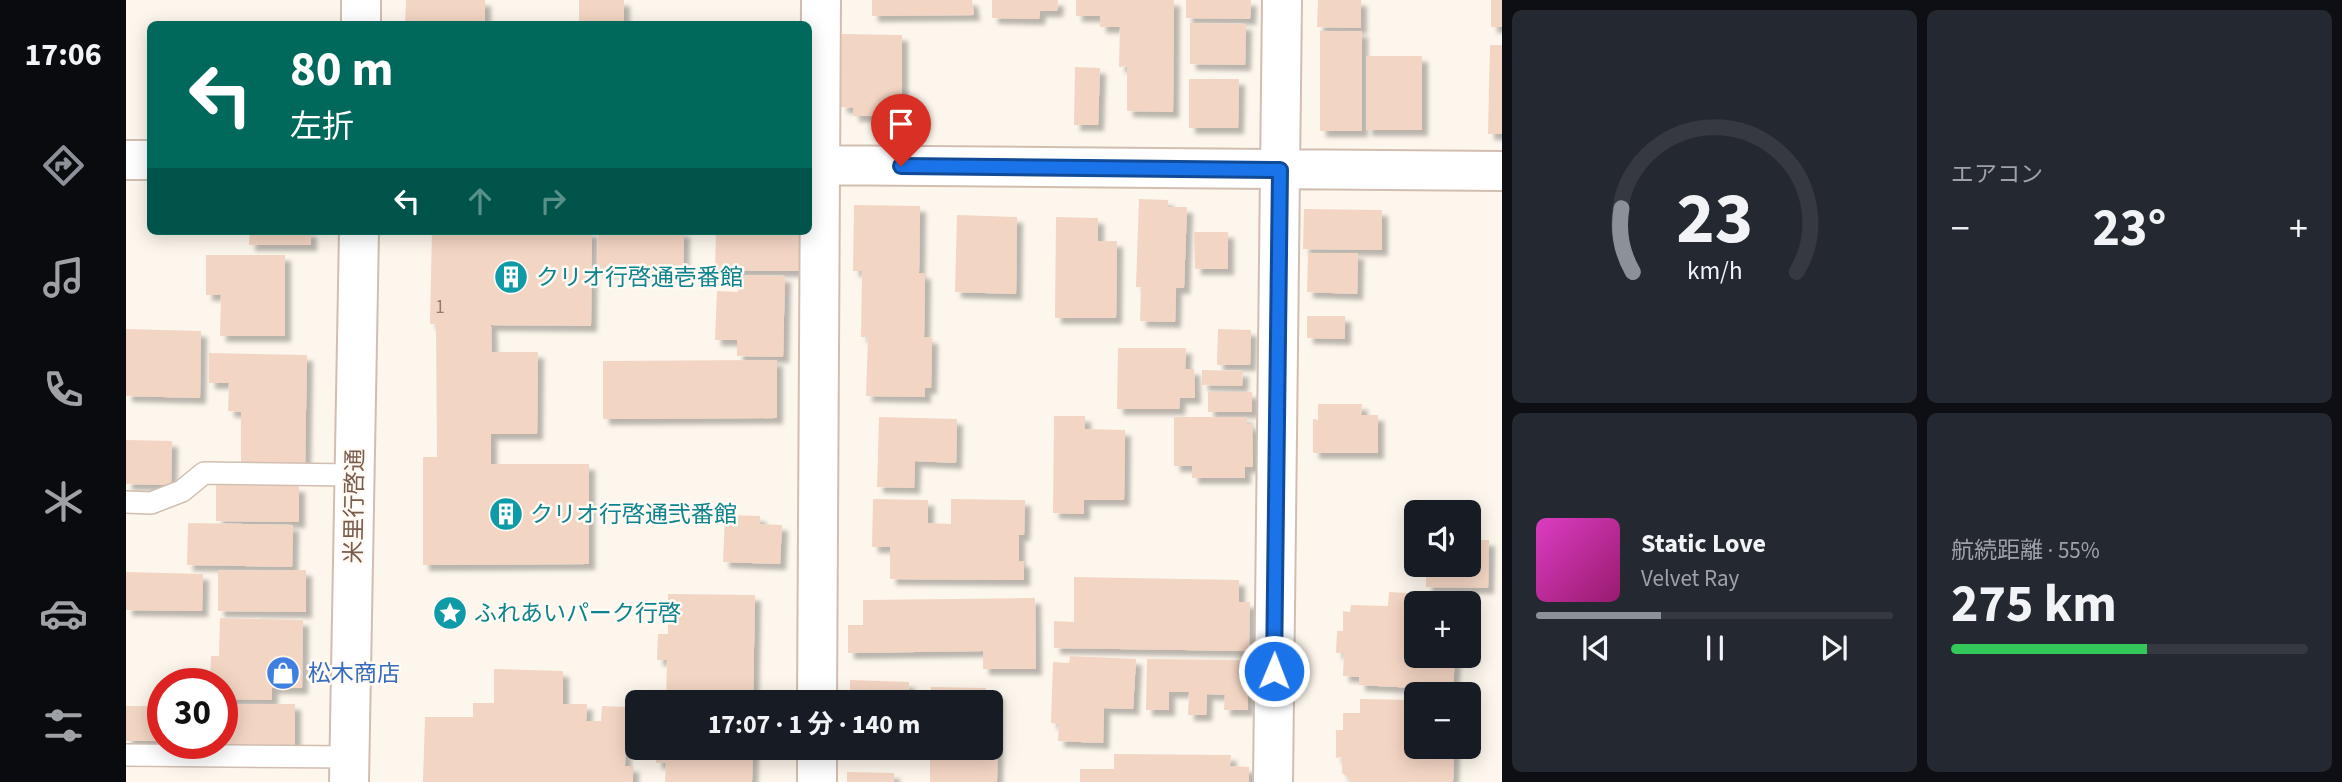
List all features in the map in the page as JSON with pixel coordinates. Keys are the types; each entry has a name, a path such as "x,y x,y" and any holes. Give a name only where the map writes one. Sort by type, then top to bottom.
{"street":[{"path":"361,21 362,0"},
{"path":"817,690 814,166 821,0"},
{"path":"1273,782 1282,0"},
{"path":"126,160 147,160"},
{"path":"814,166 1502,172"},
{"name":"米里行啓通","path":"349,770 359,235"},
{"path":"817,760 817,782"}],"lane":[{"path":"126,502 151,503 182,491 204,473 355,475"},
{"path":"126,755 349,770"}],"building":[{"path":"406,0 485,0 485,21 405,21"},
{"path":"579,0 624,0 624,21 579,21"},
{"path":"872,0 972,0 974,15 872,16"},
{"path":"992,0 1058,0 1057,11 1040,11 1039,19 992,18"},
{"path":"1076,0 1174,0 1173,112 1127,111 1127,66 1119,67 1120,27 1100,27 1100,16 1076,16"},
{"path":"1186,0 1251,0 1250,19 1186,18"},
{"path":"1318,0 1361,0 1361,28 1317,27"},
{"path":"1491,0 1502,0 1502,27 1491,27"},
{"path":"1190,23 1246,24 1245,65 1190,64"},
{"path":"1320,31 1362,31 1362,131 1320,131"},
{"path":"842,34 902,35 902,109 895,108 894,116 853,116 853,108 841,107"},
{"path":"1490,45 1502,45 1502,134 1488,134"},
{"path":"1366,56 1422,56 1422,130 1366,130"},
{"path":"1075,67 1100,68 1098,125 1074,125"},
{"path":"1189,79 1239,79 1238,128 1189,128"},
{"path":"1139,199 1168,200 1168,207 1187,207 1184,288 1176,288 1175,322 1140,321 1141,287 1136,287"},
{"path":"854,205 920,206 919,273 925,273 924,337 932,338 931,388 925,388 925,397 866,396 868,337 861,337 862,271 853,271"},
{"path":"1304,209 1382,210 1382,250 1303,249"},
{"path":"957,215 1017,217 1016,294 955,292"},
{"path":"1056,217 1098,218 1098,241 1117,241 1116,318 1055,318"},
{"path":"1194,232 1228,232 1228,269 1195,269"},
{"path":"250,235 311,235 311,245 249,245"},
{"path":"432,235 592,235 591,326 491,325 492,352 538,352 537,434 491,434 491,464 589,464 589,564 423,565 423,457 437,457 436,324 430,324"},
{"path":"598,235 684,235 683,275 597,271"},
{"path":"716,235 802,235 802,271 715,271"},
{"path":"1308,253 1358,253 1357,294 1307,292"},
{"path":"206,255 285,255 285,336 220,336 221,295 206,295"},
{"path":"739,275 785,276 783,357 737,356 737,340 715,340 717,291 738,292"},
{"path":"1307,316 1345,316 1345,339 1307,338"},
{"path":"126,329 201,331 200,398 126,396"},
{"path":"1218,329 1251,330 1250,365 1217,365"},
{"path":"1118,348 1186,348 1185,369 1194,369 1195,398 1180,398 1179,409 1117,409"},
{"path":"209,353 307,355 305,468 241,467 241,412 228,411 229,383 209,383"},
{"path":"777,360 777,418 603,419 603,361"},
{"path":"1202,370 1243,371 1242,386 1202,385"},
{"path":"1208,392 1252,392 1252,412 1208,412"},
{"path":"1318,404 1362,404 1361,415 1378,415 1378,453 1313,453 1313,419 1318,420"},
{"path":"1054,416 1085,416 1085,429 1125,430 1124,500 1084,500 1084,514 1053,513"},
{"path":"879,417 957,419 956,463 915,461 914,488 877,487"},
{"path":"1174,417 1247,417 1247,424 1252,424 1253,467 1245,467 1245,478 1192,478 1192,466 1174,466"},
{"path":"126,440 172,441 171,485 126,484"},
{"path":"216,485 299,486 299,522 216,521"},
{"path":"873,499 928,500 928,523 951,524 951,499 1025,500 1024,535 1019,535 1019,561 1024,561 1024,580 890,579 890,547 872,547"},
{"path":"725,515 760,516 760,524 782,525 780,564 723,562"},
{"path":"188,523 293,525 292,567 187,565"},
{"path":"1481,540 1489,540 1488,588 1426,587 1426,577 1481,577"},
{"path":"218,570 306,570 306,612 218,611"},
{"path":"126,572 203,574 202,611 126,610"},
{"path":"1074,577 1239,580 1239,602 1250,602 1249,651 1054,648 1054,621 1074,622"},
{"path":"1389,592 1404,593 1404,668 1454,668 1453,682 1404,682 1404,687 1359,685 1359,677 1343,676 1344,653 1336,653 1337,631 1343,631 1343,611 1350,612 1351,605 1388,606"},
{"path":"668,594 755,595 753,690 666,690 667,660 657,660 658,634 668,634"},
{"path":"1035,598 1036,669 983,669 983,651 848,653 848,625 863,625 863,600"},
{"path":"220,618 303,620 302,688 272,688 272,700 238,699 238,668 211,668 211,656 219,656"},
{"path":"1070,656 1136,659 1133,709 1104,708 1103,743 1058,741 1059,724 1051,723 1053,662 1069,663"},
{"path":"1147,659 1248,660 1248,710 1224,710 1225,695 1207,694 1206,715 1188,715 1189,692 1169,692 1169,710 1146,710"},
{"path":"494,669 563,671 563,704 587,704 586,721 601,721 602,706 625,707 625,766 633,766 633,782 423,782 425,717 473,717 473,703 494,703"},
{"path":"850,680 909,682 909,690 850,690"},
{"path":"931,687 986,688 986,690 931,690"},
{"path":"1360,699 1404,700 1404,759 1454,759 1453,782 1353,782 1342,773 1342,757 1336,758 1336,730 1343,730 1343,713 1360,713"},
{"path":"238,704 295,704 295,746 238,745"},
{"path":"126,706 147,706 147,741 126,741"},
{"path":"1114,754 1231,755 1230,766 1249,767 1249,782 1080,782 1080,769 1114,769"},
{"path":"656,760 753,760 752,782 665,782 666,763 656,763"},
{"path":"930,760 997,760 997,782 930,782"},
{"path":"847,772 894,773 894,782 847,782"}],"place":[{"name":"クリオ行啓通壱番館","path":"511,277"},
{"name":"クリオ行啓通弐番館","path":"506,514"},
{"name":"ふれあいパーク行啓","path":"450,613"},
{"name":"松木商店","path":"283,673"}],"route":[{"path":"901,166 1280,170 1274,671"}]}
